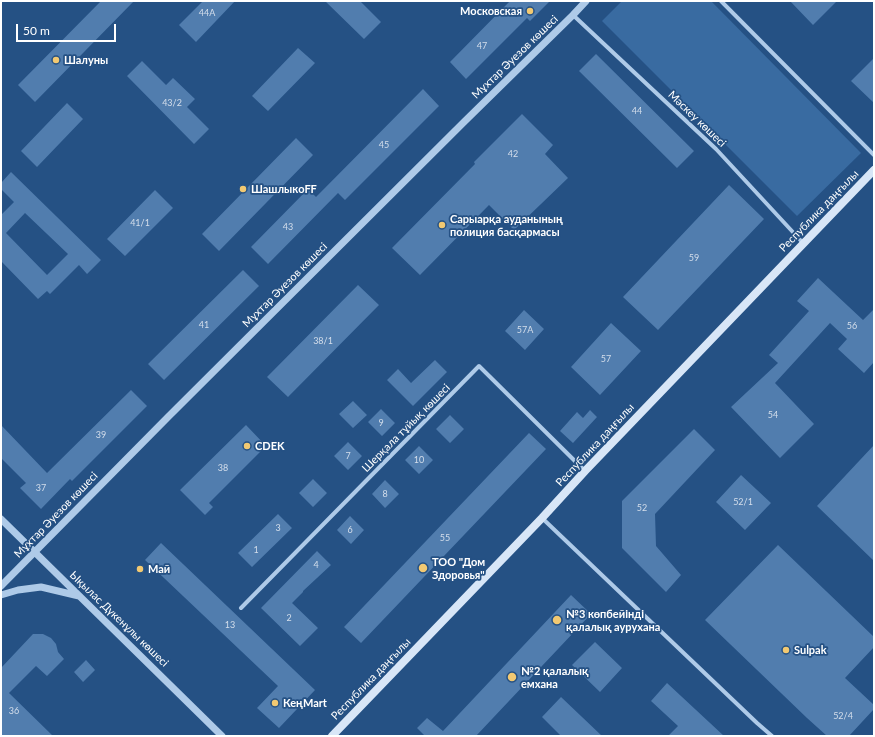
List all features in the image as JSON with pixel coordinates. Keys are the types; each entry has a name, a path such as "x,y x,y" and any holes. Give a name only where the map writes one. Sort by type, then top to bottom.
{"main road":[{"name":"Республика даңғылы","path":"332,736 874,170"}],"street":[{"name":"Мұхтар Әуезов көшесі","path":"1,586 199,386 586,1"},
{"path":"721,1 874,155"},
{"name":"Мәскеу көшесі","path":"573,15 716,149 803,243"},
{"name":"Шерқала тұйық көшесі","path":"241,608 479,366 585,471"},
{"path":"542,518 772,736"},
{"name":"Ықылас Дүкенұлы көшесі","path":"1,519 222,736"},
{"path":"1,595 18,590 41,587 80,596"}],"shaded area":[{"path":"622,1 711,1 861,153 797,216 602,21"}],"building":[{"path":"101,1 134,1 35,102 18,85"},
{"path":"203,1 235,1 196,42 179,25"},
{"path":"325,1 360,1 381,22 364,39"},
{"path":"510,1 550,1 530,21 527,18 466,79 450,62"},
{"path":"790,1 837,1 813,25"},
{"path":"298,48 315,63 268,111 252,96"},
{"path":"596,54 694,151 677,168 579,71"},
{"path":"874,58 874,103 851,81"},
{"path":"142,61 166,85 173,78 195,99 187,107 209,129 194,144 127,76"},
{"path":"423,89 439,106 345,200 338,193 268,264 251,247 308,189 316,197"},
{"path":"67,103 83,119 37,167 21,151"},
{"path":"522,114 553,145 545,154 568,178 514,230 489,205 420,275 392,248"},
{"path":"296,138 313,155 219,251 202,234"},
{"path":"11,172 101,260 87,274 79,265 50,294 47,291 38,299 1,261 1,215 14,202 1,189 1,183","holes":["25,213 68,254 47,275 6,233"]},
{"path":"729,185 764,219 658,330 623,297"},
{"path":"155,190 173,208 125,256 107,239"},
{"path":"243,270 259,286 164,380 148,364"},
{"path":"818,278 863,320 874,309 874,362 864,373 838,349 847,339 830,323 775,383 814,424 780,458 731,407 778,363 769,355 809,311 797,301"},
{"path":"358,285 379,305 288,397 267,377"},
{"path":"524,310 544,329 525,350 505,331"},
{"path":"611,323 641,351 600,395 571,367"},
{"path":"435,360 447,372 413,406 387,380 398,369 411,383"},
{"path":"131,390 147,406 72,481 70,479 41,509 20,488 26,483 1,458 1,425 47,473"},
{"path":"353,401 367,415 353,428 339,414"},
{"path":"381,409 395,423 382,436 368,422"},
{"path":"590,410 597,417 573,443 560,431 577,412 583,418"},
{"path":"450,415 464,429 450,443 436,429"},
{"path":"246,425 266,446 209,503 213,507 205,515 180,490"},
{"path":"694,429 715,450 655,514 656,546 681,575 666,592 622,548 622,501"},
{"path":"529,433 546,449 361,643 344,627"},
{"path":"348,442 362,456 348,470 334,456"},
{"path":"874,445 874,561 817,506"},
{"path":"419,446 433,460 419,474 405,460"},
{"path":"741,475 771,503 745,530 716,502"},
{"path":"313,479 327,493 313,507 299,493"},
{"path":"385,480 399,494 385,508 372,494"},
{"path":"278,514 292,528 252,567 238,553"},
{"path":"350,516 364,530 351,544 337,530"},
{"path":"161,543 315,690 279,728 257,708 278,686 145,560"},
{"path":"778,545 874,637 874,647 845,678 874,705 874,709 849,736 827,736 705,620"},
{"path":"317,551 331,565 292,603 318,628 300,646 261,608"},
{"path":"571,595 591,614 476,736 425,736 417,728 427,718 443,731"},
{"path":"33,634 43,634 51,638 56,644 58,652 64,659 47,676 36,666 9,693 53,736 1,736 1,668"},
{"path":"595,642 622,668 600,692 572,665"},
{"path":"86,660 95,670 83,682 74,672"},
{"path":"667,683 724,736 668,736 678,726 651,701"},
{"path":"561,697 602,736 561,736 542,717"}],"place":[{"name":"Московская","path":"530,11"},
{"name":"Шалуны","path":"56,60"},
{"name":"ШашлыкoFF","path":"243,189"},
{"name":"Сарыарқа ауданының полиция басқармасы","path":"442,225"},
{"name":"CDEK","path":"247,446"},
{"name":"ТОО \"Дом Здоровья\"","path":"423,568"},
{"name":"Май","path":"140,569"},
{"name":"№3 көпбейінді қалалық аурухана","path":"557,620"},
{"name":"Sulpak","path":"786,650"},
{"name":"№2 қалалық емхана","path":"512,677"},
{"name":"КеңMart","path":"275,703"}]}
